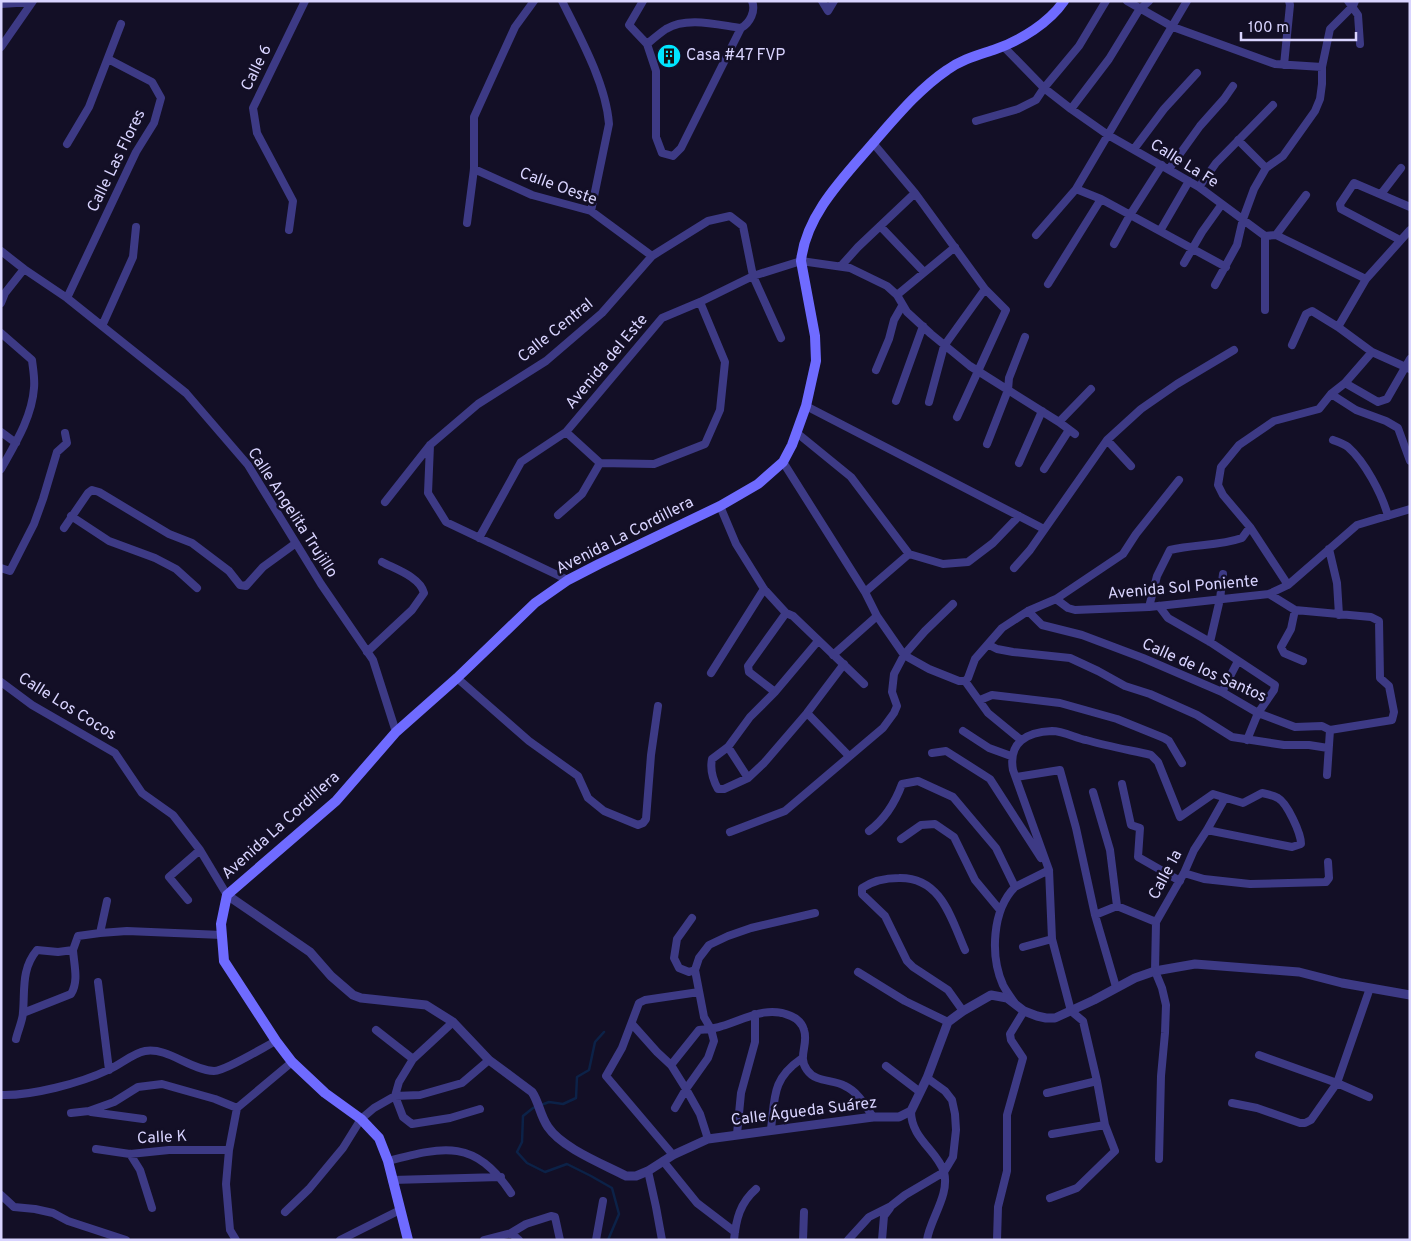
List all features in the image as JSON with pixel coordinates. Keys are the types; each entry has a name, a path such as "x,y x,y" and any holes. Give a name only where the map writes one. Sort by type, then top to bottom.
{"main road":[{"name":"Avenida La Cordillera","path":"408,1240 388,1161 379,1138 361,1119 325,1093 292,1062 276,1041 224,961 221,924 227,895 336,801 396,732 457,678 535,603 568,580 658,534 720,506 758,484 783,462 797,433 806,406 816,361 815,336 801,261 802,250 816,218 845,175 912,100 948,69 975,55 1022,38 1058,10 1064,1"}],"street":[{"name":"Calle 6","path":"289,230 293,201 257,133 253,108 305,1"},
{"path":"467,223 474,169 474,117 515,27 534,1"},
{"path":"562,1 587,51 608,110 609,124 590,211"},
{"path":"643,1 629,25 647,44 656,71 656,137 662,153 667,156 673,156 680,148 741,28 747,24 752,14 754,6 752,1"},
{"path":"822,1 828,11 834,1"},
{"path":"976,121 1018,109 1036,100 1079,46 1106,1"},
{"path":"1127,1 1139,10 1173,28 1276,64 1322,67"},
{"path":"1071,110 1109,59 1139,10 1148,1"},
{"path":"1036,235 1076,189 1173,28 1187,1"},
{"path":"1284,65 1289,1"},
{"path":"1,4 32,2"},
{"path":"1,47 32,2"},
{"path":"1215,285 1237,245 1242,219 1254,189 1266,168 1283,156 1315,111 1322,84 1322,67 1330,29 1352,3 1358,15 1360,44"},
{"path":"647,44 666,29 676,24 688,22 741,28"},
{"path":"67,144 90,107 121,24"},
{"name":"Calle La Fe","path":"1003,46 1044,88 1071,110 1108,135 1199,187 1265,236"},
{"name":"Calle Las Flores","path":"67,298 136,152 154,123 161,98 152,82 108,59"},
{"path":"1134,149 1164,109 1197,73"},
{"path":"1114,244 1130,215 1166,167 1233,86"},
{"path":"1199,187 1216,164 1273,105"},
{"path":"1238,140 1266,168"},
{"path":"873,143 915,193 984,289 1006,310 957,418"},
{"path":"1381,194 1401,168"},
{"name":"Calle Oeste","path":"474,169 532,195 590,211 652,256"},
{"path":"1160,231 1189,181"},
{"path":"1400,240 1340,207 1354,184 1410,207"},
{"path":"1076,189 1100,199 1226,267"},
{"path":"841,266 858,247 915,193"},
{"path":"1276,235 1306,195"},
{"path":"1048,284 1100,199"},
{"path":"1184,263 1202,232 1222,204"},
{"name":"Calle Central","path":"385,502 430,445 478,404 553,355 602,313 652,256 708,221 730,216 743,226 753,276"},
{"path":"880,226 924,272"},
{"path":"102,326 133,257 136,227"},
{"path":"1338,327 1366,279 1410,230"},
{"path":"1265,310 1265,236 1276,235 1366,279"},
{"path":"896,295 955,247"},
{"name":"Calle Angelita Trujillo","path":"1,250 24,269 67,298 186,393 248,466 320,584 373,660 396,732"},
{"path":"801,261 850,268 880,283 896,295 902,306 944,346 978,371 1072,432 1044,469"},
{"name":"Avenida del Este","path":"479,538 521,462 566,432 662,318 753,276 801,261"},
{"path":"1,303 5,293 24,269"},
{"path":"753,276 781,338"},
{"path":"929,402 944,346 984,289"},
{"path":"566,432 600,463 654,464 705,444 720,410 725,362 700,302"},
{"path":"876,370 889,339 894,320 902,306"},
{"path":"1292,345 1306,314 1312,311 1372,352 1408,365 1387,399 1378,402 1344,383"},
{"path":"896,401 922,326"},
{"path":"1,333 32,360 34,388 27,419 1,469"},
{"path":"987,444 1008,390 1009,378 1026,337"},
{"path":"1014,568 1030,550 1107,440 1141,408 1234,350"},
{"path":"1288,584 1250,527 1223,495 1218,485 1221,467 1239,445 1274,422 1319,409 1372,352"},
{"path":"1059,422 1091,389"},
{"path":"1331,394 1356,410 1386,421 1398,428 1410,461"},
{"path":"806,406 1044,529"},
{"path":"1019,463 1042,411"},
{"path":"1,432 16,443"},
{"path":"1,568 10,571 34,524 57,452 67,443 65,433"},
{"path":"797,433 851,477 909,554 943,564 968,562 993,544 1019,516"},
{"path":"1107,440 1131,466"},
{"path":"1333,440 1347,446 1362,464 1383,498 1388,516"},
{"path":"430,445 428,493 446,522 568,580"},
{"path":"783,462 865,592 877,616 904,655 929,669 959,681 965,681"},
{"path":"558,515 582,494 600,463"},
{"path":"965,681 975,659 1002,628 1028,611 1056,599 1123,554 1136,534 1179,480"},
{"path":"64,528 88,493 92,490 99,492 169,534 192,543 229,571 240,585 246,586 263,567 296,544"},
{"path":"720,506 736,544 764,589 786,613 793,616 864,684"},
{"name":"Avenida Sol Poniente","path":"1056,599 1068,608 1075,610 1149,607 1269,594 1288,584 1357,525 1410,509"},
{"path":"71,516 109,541 155,558 176,569 197,588"},
{"path":"1149,607 1157,576 1170,550 1182,547 1226,544 1242,538 1250,527"},
{"path":"1269,594 1295,610 1339,615 1337,582 1329,549"},
{"path":"865,592 909,554"},
{"path":"368,652 412,610 424,593 422,587 414,579 382,562"},
{"path":"1210,642 1220,599 1223,574"},
{"path":"711,673 764,589"},
{"path":"730,832 785,811 882,728 894,713 896,706 892,692 894,674 904,655 953,604"},
{"path":"1159,606 1168,618 1210,642 1275,685 1274,690 1258,712 1247,740"},
{"path":"1295,610 1291,629 1281,647 1284,653 1303,661"},
{"name":"Calle de los Santos","path":"1028,611 1042,625 1082,635 1143,658 1222,692 1258,712 1296,727 1322,726 1330,730 1392,720 1394,712 1389,686 1380,678 1379,621 1371,617 1339,615"},
{"path":"775,692 749,672 748,666 786,613"},
{"path":"833,654 877,616"},
{"path":"818,641 775,692 750,717 728,747 712,759 713,780 718,789 724,789 748,778 764,763 807,713 844,664"},
{"path":"989,645 997,649 1013,652 1070,658 1125,686 1150,694 1189,711 1232,737 1284,745 1309,745 1328,748"},
{"path":"1222,692 1238,661"},
{"path":"457,678 529,741 578,776 588,798 604,811 638,825 646,820 650,755 658,706"},
{"path":"965,681 988,713 1021,740"},
{"name":"Calle Los Cocos","path":"1,682 32,705 115,753 142,793 173,814 200,850 227,895"},
{"path":"980,700 992,695 1060,703 1117,719 1169,741 1182,763"},
{"path":"807,713 850,756"},
{"path":"1327,775 1330,730"},
{"path":"1050,1198 1077,1188 1115,1151 1105,1125 1083,1021 1071,1011 1052,939 1049,870 1013,770 1011,756 1021,740 1032,735 1054,731 1151,754 1158,762 1180,817 1212,794 1243,803 1262,793 1279,798 1298,827 1301,844 1292,847 1208,830"},
{"path":"963,732 989,748 1011,756"},
{"path":"728,747 748,778"},
{"path":"932,753 946,751 990,779 1049,870"},
{"path":"1016,777 1060,770 1076,828 1094,915 1116,987"},
{"path":"869,831 878,824 895,802 902,784 918,781 953,797 966,810 996,848 1015,887"},
{"path":"1122,784 1132,825 1140,828 1138,857 1180,881"},
{"path":"1093,792 1110,850 1117,906"},
{"name":"Calle 1a","path":"1155,971 1156,922 1180,881 1194,850 1208,830 1225,798"},
{"path":"901,839 921,825 935,824 954,837 975,880 1000,910"},
{"path":"188,900 169,877 200,850"},
{"path":"1184,873 1204,879 1234,883 1326,882 1329,878 1328,862"},
{"path":"1016,1005 1003,984 996,954 995,930 1000,910 1007,895 1015,887 1049,870"},
{"path":"963,1011 948,990 907,961 885,916 862,894 862,888 876,881 887,879 910,878 921,882 934,890 943,901 965,950"},
{"name":"Calle Águeda Suárez","path":"227,895 310,952 331,976 353,994 361,998 426,1005 453,1022 489,1060 532,1092 548,1127 565,1144 626,1176 636,1176 648,1171 673,1155 708,1139 771,1129 873,1117 899,1117 912,1112"},
{"path":"100,933 107,901"},
{"path":"1094,915 1117,906 1156,922"},
{"path":"676,1108 686,1088 708,1058 714,1041 711,1029 704,1017 695,970 699,958 709,945 728,936 752,928 815,913"},
{"path":"692,918 677,938 674,958 679,968 689,972 695,970"},
{"path":"23,1013 70,994 76,979 73,950 78,936 127,931 222,935"},
{"path":"1023,947 1052,939"},
{"path":"16,1039 23,1013 22,989 34,952 37,950 58,952 73,950"},
{"path":"928,1240 929,1229 941,1202 945,1184 944,1172 918,1135 914,1127 912,1112 948,1022 963,1011 992,995 1007,998 1024,1011 1046,1018 1055,1018 1135,978 1155,971 1185,965 1216,965 1299,972 1410,995"},
{"path":"1155,971 1166,1005 1161,1076 1159,1158"},
{"path":"858,972 905,1001 948,1022"},
{"path":"98,982 109,1070"},
{"path":"1232,1103 1257,1108 1300,1123 1311,1120 1337,1083 1370,988"},
{"path":"673,1155 606,1076 622,1048 639,1003 645,1000 699,992"},
{"path":"997,1240 998,1207 1007,1171 1007,1115 1023,1058 1011,1040 1010,1034 1024,1011"},
{"path":"671,1065 699,1030 711,1029 755,1014 766,1012 783,1013 799,1020 805,1031 801,1059 807,1071 823,1081 844,1085 856,1092 873,1117"},
{"path":"737,1134 741,1093 755,1042 755,1014"},
{"path":"453,1022 413,1059 399,1082 395,1096 403,1117 412,1124 450,1118 480,1109"},
{"path":"632,1024 671,1065 700,1114 708,1139"},
{"path":"376,1030 413,1059"},
{"path":"1,1094 19,1095 86,1079 109,1070 144,1051 158,1051 196,1068 216,1071 276,1041"},
{"path":"1259,1055 1337,1083 1369,1097"},
{"path":"771,1129 780,1078 789,1067 801,1059"},
{"path":"286,1212 309,1189 337,1155 361,1119 374,1108 395,1096 420,1095 462,1083 489,1060"},
{"path":"236,1240 230,1230 226,1184 229,1150 237,1108 292,1062"},
{"path":"886,1066 920,1092"},
{"path":"848,1240 869,1217 891,1206 944,1172 953,1157 956,1130 952,1100 945,1091 927,1078"},
{"path":"1047,1092 1097,1081"},
{"path":"71,1113 89,1111 114,1102 138,1087 162,1084 215,1099 237,1108"},
{"path":"89,1111 143,1119"},
{"path":"1052,1134 1105,1125"},
{"name":"Calle K","path":"96,1149 130,1154 169,1150 229,1150"},
{"path":"388,1161 420,1152 460,1152 475,1156 490,1167 501,1177 511,1193"},
{"path":"130,1154 140,1170 152,1208"},
{"path":"664,1161 697,1203 735,1236"},
{"path":"648,1171 662,1240"},
{"path":"392,1180 501,1177"},
{"path":"735,1236 737,1218 741,1206 756,1189"},
{"path":"1,1196 14,1207 53,1213 68,1221 126,1240"},
{"path":"596,1240 603,1201"},
{"path":"882,1240 884,1216 891,1206"},
{"path":"340,1240 400,1210"},
{"path":"803,1240 804,1212"},
{"path":"484,1240 511,1233 526,1224 551,1216 554,1217 560,1240"},
{"path":"511,1233 519,1240"}],"waterway":[{"path":"604,1032 595,1042 589,1070 577,1077 576,1098 563,1104 549,1102 533,1108 523,1116 522,1142 517,1152 527,1163 545,1172 567,1164 612,1188 619,1214 608,1240"}],"place":[{"name":"Casa #47 FVP","path":"669,56"}]}
